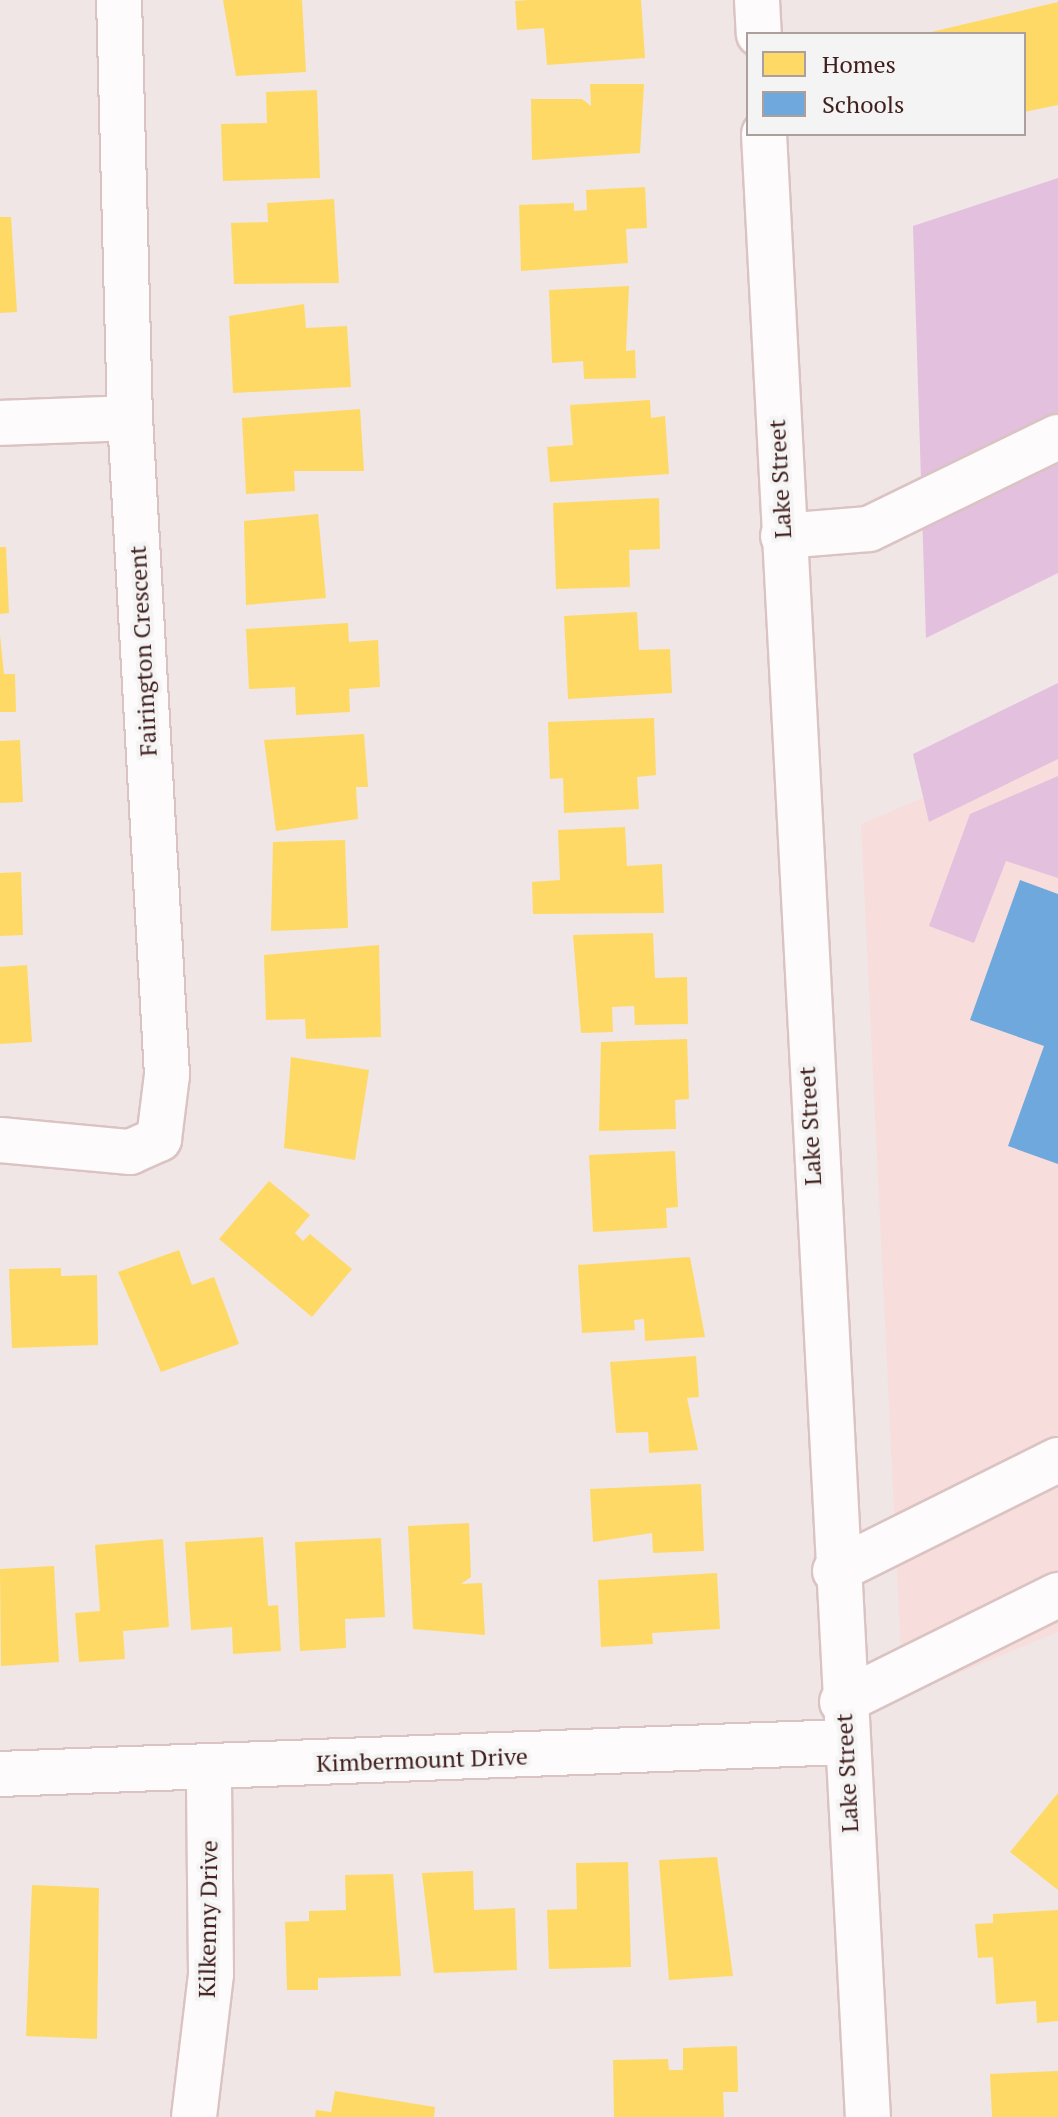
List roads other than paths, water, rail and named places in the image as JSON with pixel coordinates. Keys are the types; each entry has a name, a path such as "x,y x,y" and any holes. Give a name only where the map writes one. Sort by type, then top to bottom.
{"street":[{"name":"Fairington Crescent","path":"0,1140 130,1152 159,1139 167,1075 130,418 119,0"},
{"path":"757,0 759,32"},
{"name":"Lake Street","path":"764,136 835,1571 868,2117"},
{"path":"0,423 130,418"},
{"path":"783,536 869,529 1058,437"},
{"path":"835,1571 1058,1460"},
{"path":"843,1722 1058,1595"},
{"name":"Kimbermount Drive","path":"0,1774 209,1769 843,1722"},
{"name":"Kilkenny Drive","path":"194,2117 211,1974 209,1769"}]}
